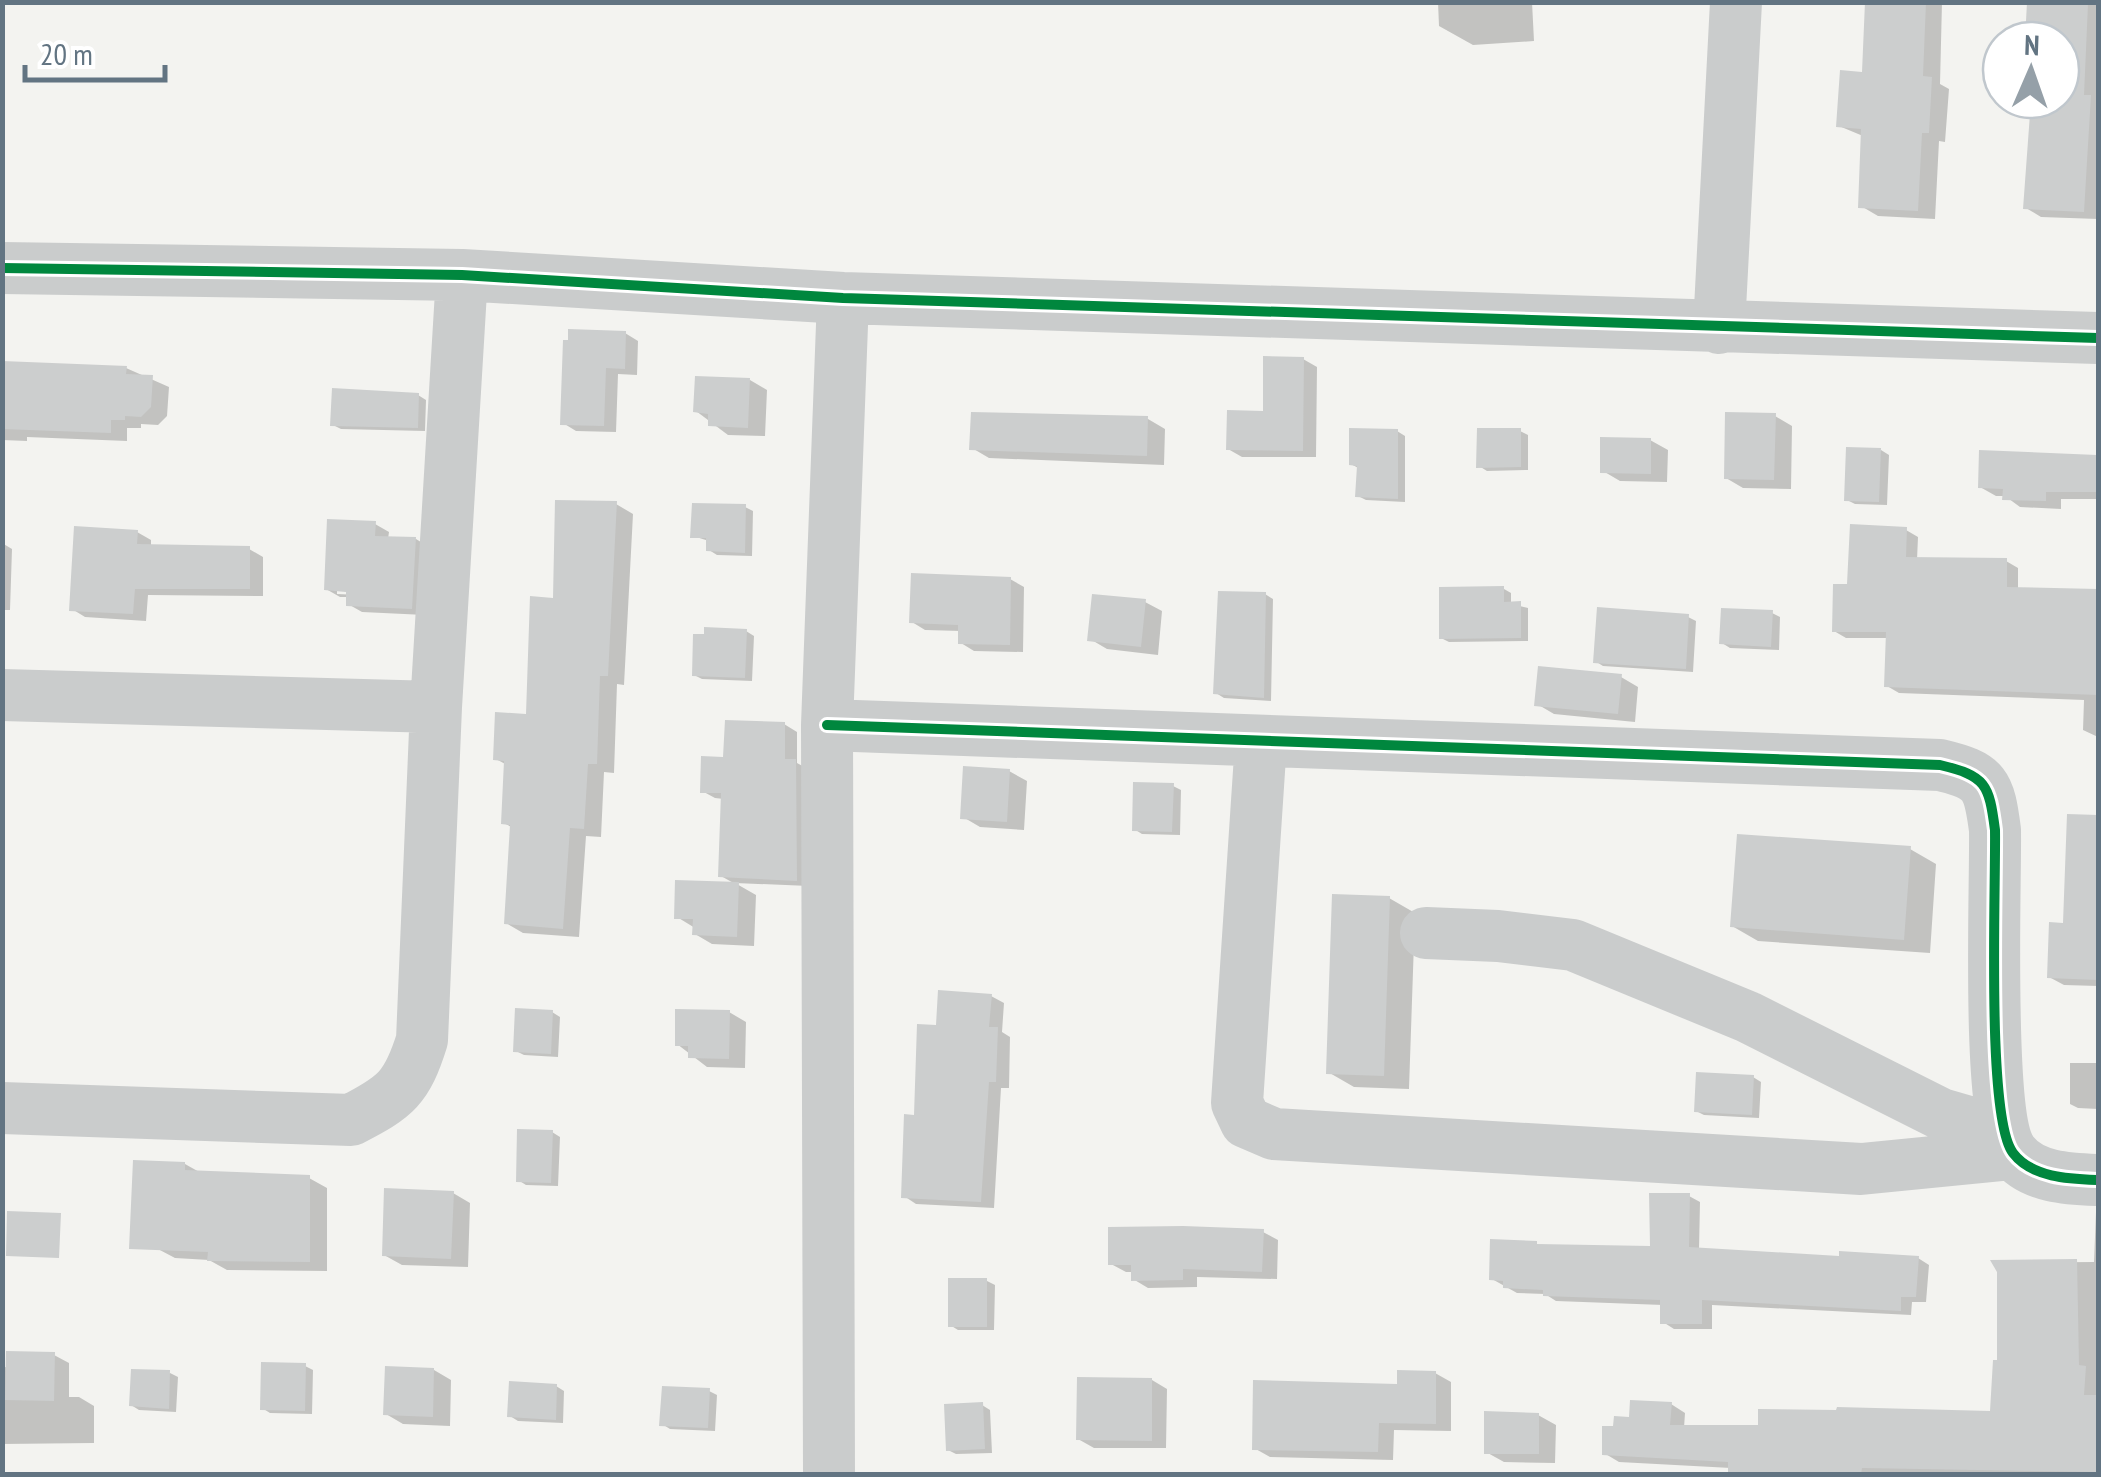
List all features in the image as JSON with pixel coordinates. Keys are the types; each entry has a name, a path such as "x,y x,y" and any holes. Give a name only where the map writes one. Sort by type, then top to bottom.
{"street":[{"path":"1719,328 1736,2"},
{"path":"2,268 462,275 843,298 2098,338"},
{"path":"2,1108 351,1120 385,1102 412,1073 422,1040 436,706 462,275"},
{"path":"829,1474 827,725 843,298"},
{"path":"2,695 436,706"},
{"path":"827,725 1940,765 1970,772 1984,783 1991,798 1996,830 1996,1076 2008,1143"},
{"path":"1260,741 1238,1103 1246,1122 1274,1134 1862,1168 2008,1143"},
{"path":"1426,934 1498,936 1573,946 1762,1024 1941,1114 2008,1143 2039,1173 2098,1180"}],"building":[{"path":"1865,2 1926,2 1923,76 1932,77 1929,133 1922,133 1918,211 1858,208 1861,129 1836,127 1840,70 1862,72"},
{"path":"2027,2 2088,4 2084,95 2091,95 2084,212 2023,209 2030,120 2081,120 2081,20 2026,20"},
{"path":"568,329 626,331 625,369 606,368 604,426 560,425 563,340 568,340"},
{"path":"1263,356 1304,357 1303,451 1226,450 1227,410 1263,411"},
{"path":"2,361 127,366 126,374 153,375 151,407 141,417 111,420 111,433 2,429"},
{"path":"695,376 750,378 748,428 708,426 708,414 693,412"},
{"path":"332,388 419,393 418,428 330,426"},
{"path":"971,412 1148,416 1147,456 969,450"},
{"path":"1725,412 1776,413 1774,480 1724,479"},
{"path":"1349,428 1398,429 1398,499 1355,497 1357,466 1349,465"},
{"path":"1477,428 1521,428 1521,467 1476,468"},
{"path":"1600,437 1651,438 1651,474 1600,473"},
{"path":"1846,447 1881,448 1879,502 1844,501"},
{"path":"1979,450 2097,455 2096,492 2046,492 2046,501 2002,500 2003,489 1978,488"},
{"path":"555,500 617,501 608,676 600,676 597,764 588,764 584,829 570,828 563,929 504,924 510,825 501,824 504,761 493,760 495,712 526,714 530,596 553,598"},
{"path":"692,503 746,504 745,553 706,551 706,538 690,538"},
{"path":"327,519 376,521 375,536 416,537 412,609 346,606 346,592 324,590"},
{"path":"1850,524 1907,527 1906,557 2007,558 2007,587 2098,589 2098,695 1884,687 1886,632 1832,632 1833,584 1847,584"},
{"path":"74,526 138,530 137,544 250,546 250,589 135,589 133,614 69,611"},
{"path":"911,573 1011,577 1010,645 958,644 958,625 909,623"},
{"path":"1504,586 1504,602 1521,601 1521,638 1439,639 1439,587"},
{"path":"1218,591 1266,592 1264,698 1213,694"},
{"path":"1092,594 1146,599 1141,647 1087,641"},
{"path":"1597,607 1689,614 1686,669 1593,663"},
{"path":"1721,608 1773,610 1771,647 1719,644"},
{"path":"704,627 747,629 745,678 692,676 693,634 704,634"},
{"path":"1538,666 1622,674 1618,714 1534,706"},
{"path":"725,720 785,722 785,759 796,759 797,881 718,877 721,793 700,793 701,756 723,757"},
{"path":"963,766 1010,769 1007,822 960,819"},
{"path":"1133,782 1174,783 1172,832 1132,831"},
{"path":"2067,814 2098,815 2098,980 2047,978 2049,922 2063,923"},
{"path":"1737,834 1911,846 1904,940 1730,927"},
{"path":"675,880 739,882 737,937 692,935 693,919 674,919"},
{"path":"1332,894 1390,896 1384,1076 1326,1074"},
{"path":"938,990 992,994 989,1027 998,1027 996,1082 989,1082 981,1202 901,1198 904,1114 914,1115 917,1024 936,1025"},
{"path":"515,1008 553,1010 551,1054 513,1052"},
{"path":"675,1009 730,1010 729,1059 688,1058 688,1046 675,1046"},
{"path":"1696,1072 1754,1075 1752,1115 1694,1112"},
{"path":"517,1129 553,1130 551,1183 516,1182"},
{"path":"133,1160 185,1162 185,1170 310,1175 310,1262 207,1261 208,1252 129,1249"},
{"path":"384,1188 454,1191 451,1259 382,1256"},
{"path":"1649,1193 1690,1193 1689,1247 1839,1256 1839,1251 1919,1256 1916,1297 1901,1297 1901,1311 1702,1300 1702,1324 1660,1324 1660,1300 1543,1296 1543,1290 1503,1288 1503,1281 1489,1280 1490,1239 1650,1246"},
{"path":"7,1211 61,1213 59,1258 6,1256"},
{"path":"1108,1227 1264,1229 1262,1272 1183,1269 1183,1280 1131,1281 1131,1265 1108,1265"},
{"path":"2077,1259 2079,1365 2086,1366 2084,1395 2098,1395 2098,1472 1862,1468 1861,1474 1728,1474 1728,1462 1602,1455 1602,1426 1613,1426 1614,1416 1629,1417 1630,1400 1672,1402 1670,1425 1758,1425 1758,1409 1990,1411 1993,1360 1997,1360 1997,1272 1990,1260"},
{"path":"948,1278 987,1278 987,1327 948,1327"},
{"path":"6,1351 55,1352 54,1401 5,1400"},
{"path":"261,1362 306,1363 305,1411 260,1410"},
{"path":"385,1366 434,1368 433,1417 383,1415"},
{"path":"131,1369 170,1370 169,1409 129,1406"},
{"path":"1397,1370 1436,1371 1436,1424 1379,1423 1378,1452 1252,1450 1253,1380 1397,1384"},
{"path":"1077,1377 1152,1378 1152,1441 1076,1440"},
{"path":"509,1381 557,1384 556,1420 507,1417"},
{"path":"662,1386 710,1388 708,1428 659,1426"},
{"path":"983,1402 985,1449 946,1451 944,1404"},
{"path":"1484,1411 1539,1413 1539,1454 1484,1454"}],"cycle path":[{"path":"2,268 462,275 843,298 2098,338"},
{"path":"827,725 1940,765 1967,773 1987,792 1995,830 1996,1050 2005,1131 2013,1153 2030,1168 2052,1176 2098,1180"}]}
